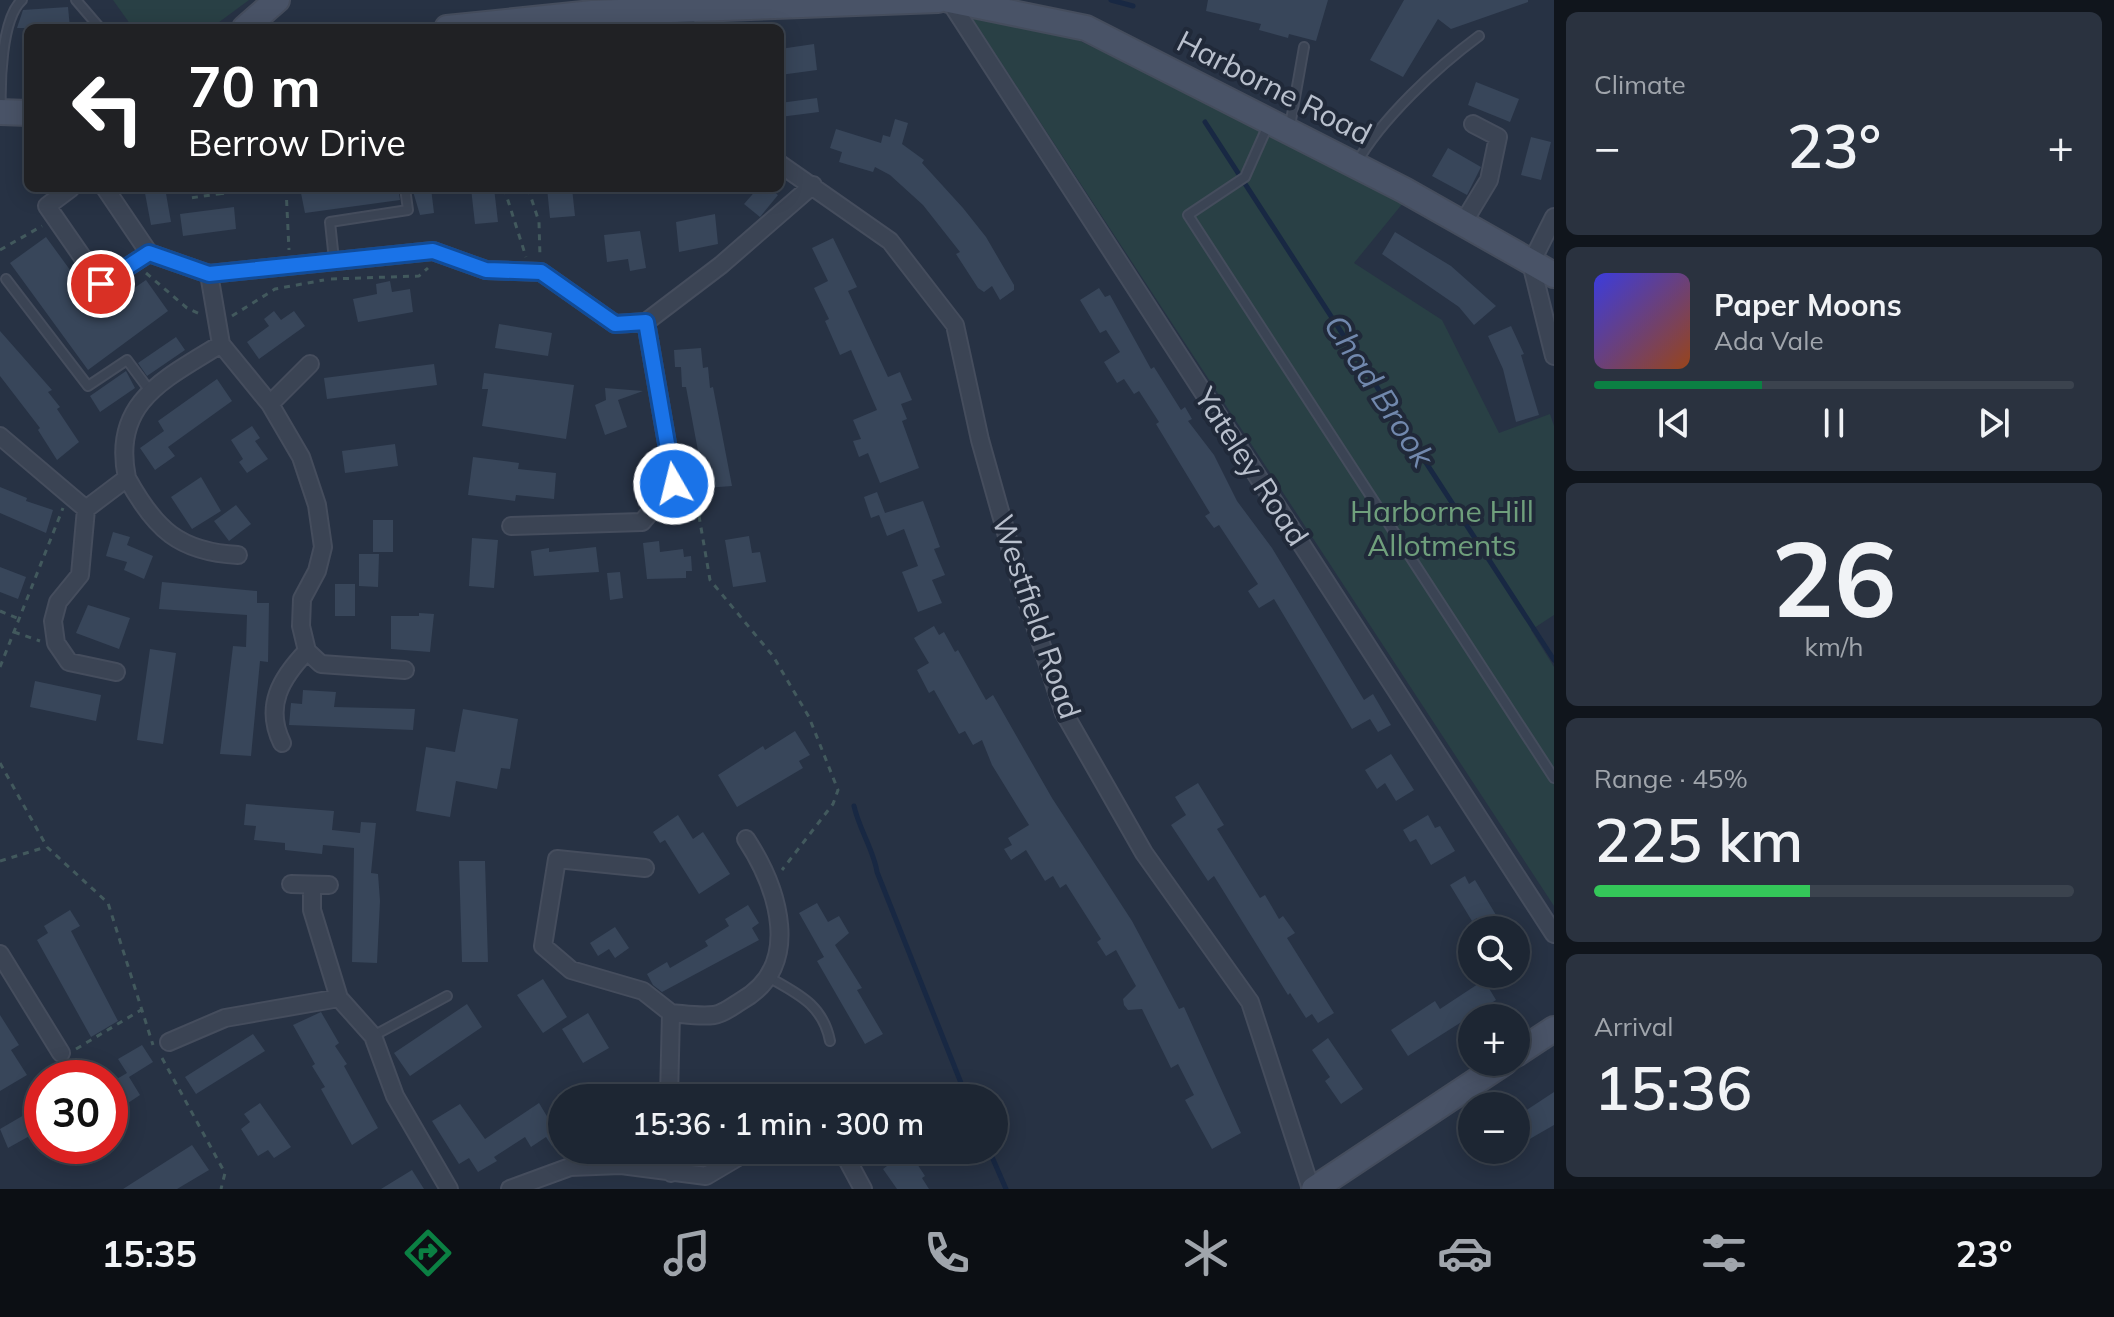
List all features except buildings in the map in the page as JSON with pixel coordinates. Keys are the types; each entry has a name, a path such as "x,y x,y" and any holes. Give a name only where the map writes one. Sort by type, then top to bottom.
{"main road":[{"path":"250,24 277,0"},
{"path":"486,24 592,13 685,12 938,0"},
{"name":"Harborne Road","path":"949,0 1086,28 1355,165 1554,275"},
{"path":"1,112 24,113"},
{"path":"1530,1045 1554,1029"},
{"path":"1313,1189 1484,1076"}],"street":[{"name":"Yateley Road","path":"949,0 1554,934"},
{"path":"1463,223 1489,180 1498,137 1473,124"},
{"name":"Westfield Road","path":"784,167 890,241 955,325 980,440 1016,568 1064,713 1144,853 1250,1002 1313,1189"},
{"path":"66,192 47,206 101,284 142,258 209,274 433,251 486,270 541,272 615,324 646,322 721,265 813,185"},
{"path":"107,192 142,258"},
{"path":"1554,217 1531,263 1554,356"},
{"path":"209,274 221,344 270,404 301,457 317,505 323,547 317,571 302,599 301,626 307,651 321,664 405,670"},
{"path":"511,526 642,522 674,484 646,322"},
{"path":"221,344 140,400 127,425 122,455 127,478 140,502 178,541 206,553 238,555"},
{"path":"270,404 310,364"},
{"path":"0,436 86,509"},
{"path":"116,672 69,662 56,643 53,621 58,602 80,575 86,509 127,478"},
{"path":"282,743 272,722 278,695 287,672 307,651"},
{"path":"645,868 557,859 543,946 571,970 643,991 671,1013 716,1015 754,994 770,978 780,958 777,904 764,867 746,839"},
{"path":"291,884 329,885"},
{"path":"312,885 312,910 339,998 373,1036 395,1096 449,1189"},
{"path":"0,954 61,1053"},
{"path":"169,1042 225,1018 339,998"},
{"path":"669,1084 671,1013"},
{"path":"671,1164 671,1173"},
{"path":"510,1189 570,1167 621,1165 706,1176 726,1164"},
{"path":"850,1164 863,1189"}],"lane":[{"path":"1,112 4,50 12,19 22,0"},
{"path":"76,0 97,24"},
{"path":"1355,165 1371,136 1394,112 1456,53 1479,36"},
{"path":"1304,47 1279,126 1245,177 1188,215 1554,778"},
{"path":"334,261 330,222 408,210 406,192"},
{"path":"6,279 88,386 127,360 150,391"},
{"path":"770,978 805,996 824,1023 830,1041"},
{"path":"373,1036 447,996"}],"path":[{"path":"189,192 190,198 235,192"},
{"path":"286,192 290,266"},
{"path":"505,192 527,259"},
{"path":"529,192 539,222 541,272"},
{"path":"0,250 56,218"},
{"path":"142,258 187,308 217,323 246,311 275,289 329,279 419,276 443,255"},
{"path":"674,484 699,516 710,580 773,656 809,717 838,790 833,804 769,883"},
{"path":"0,667 68,494"},
{"path":"0,611 19,619"},
{"path":"14,632 36,641"},
{"path":"0,763 47,847 108,903 151,1041 225,1173 221,1189"},
{"path":"0,861 47,847"},
{"path":"61,1053 74,1050 141,1010"}],"green space":[{"path":"113,0 249,0 216,24 130,24"},
{"name":"Harborne Hill Allotments","path":"972,18 1074,38 1257,126 1403,203 1354,263 1442,320 1499,433 1550,414 1554,426 1554,615 1531,630 1554,667 1554,906"}],"waterway":[{"name":"Chad Brook","path":"1111,0 1133,6"},
{"name":"Chad Brook","path":"1205,122 1554,660"},
{"path":"854,806 961,1084"},
{"path":"995,1164 1006,1189"}],"route":[{"path":"101,284 149,253 209,274 433,251 486,270 541,272 615,324 646,322 674,484"}]}
